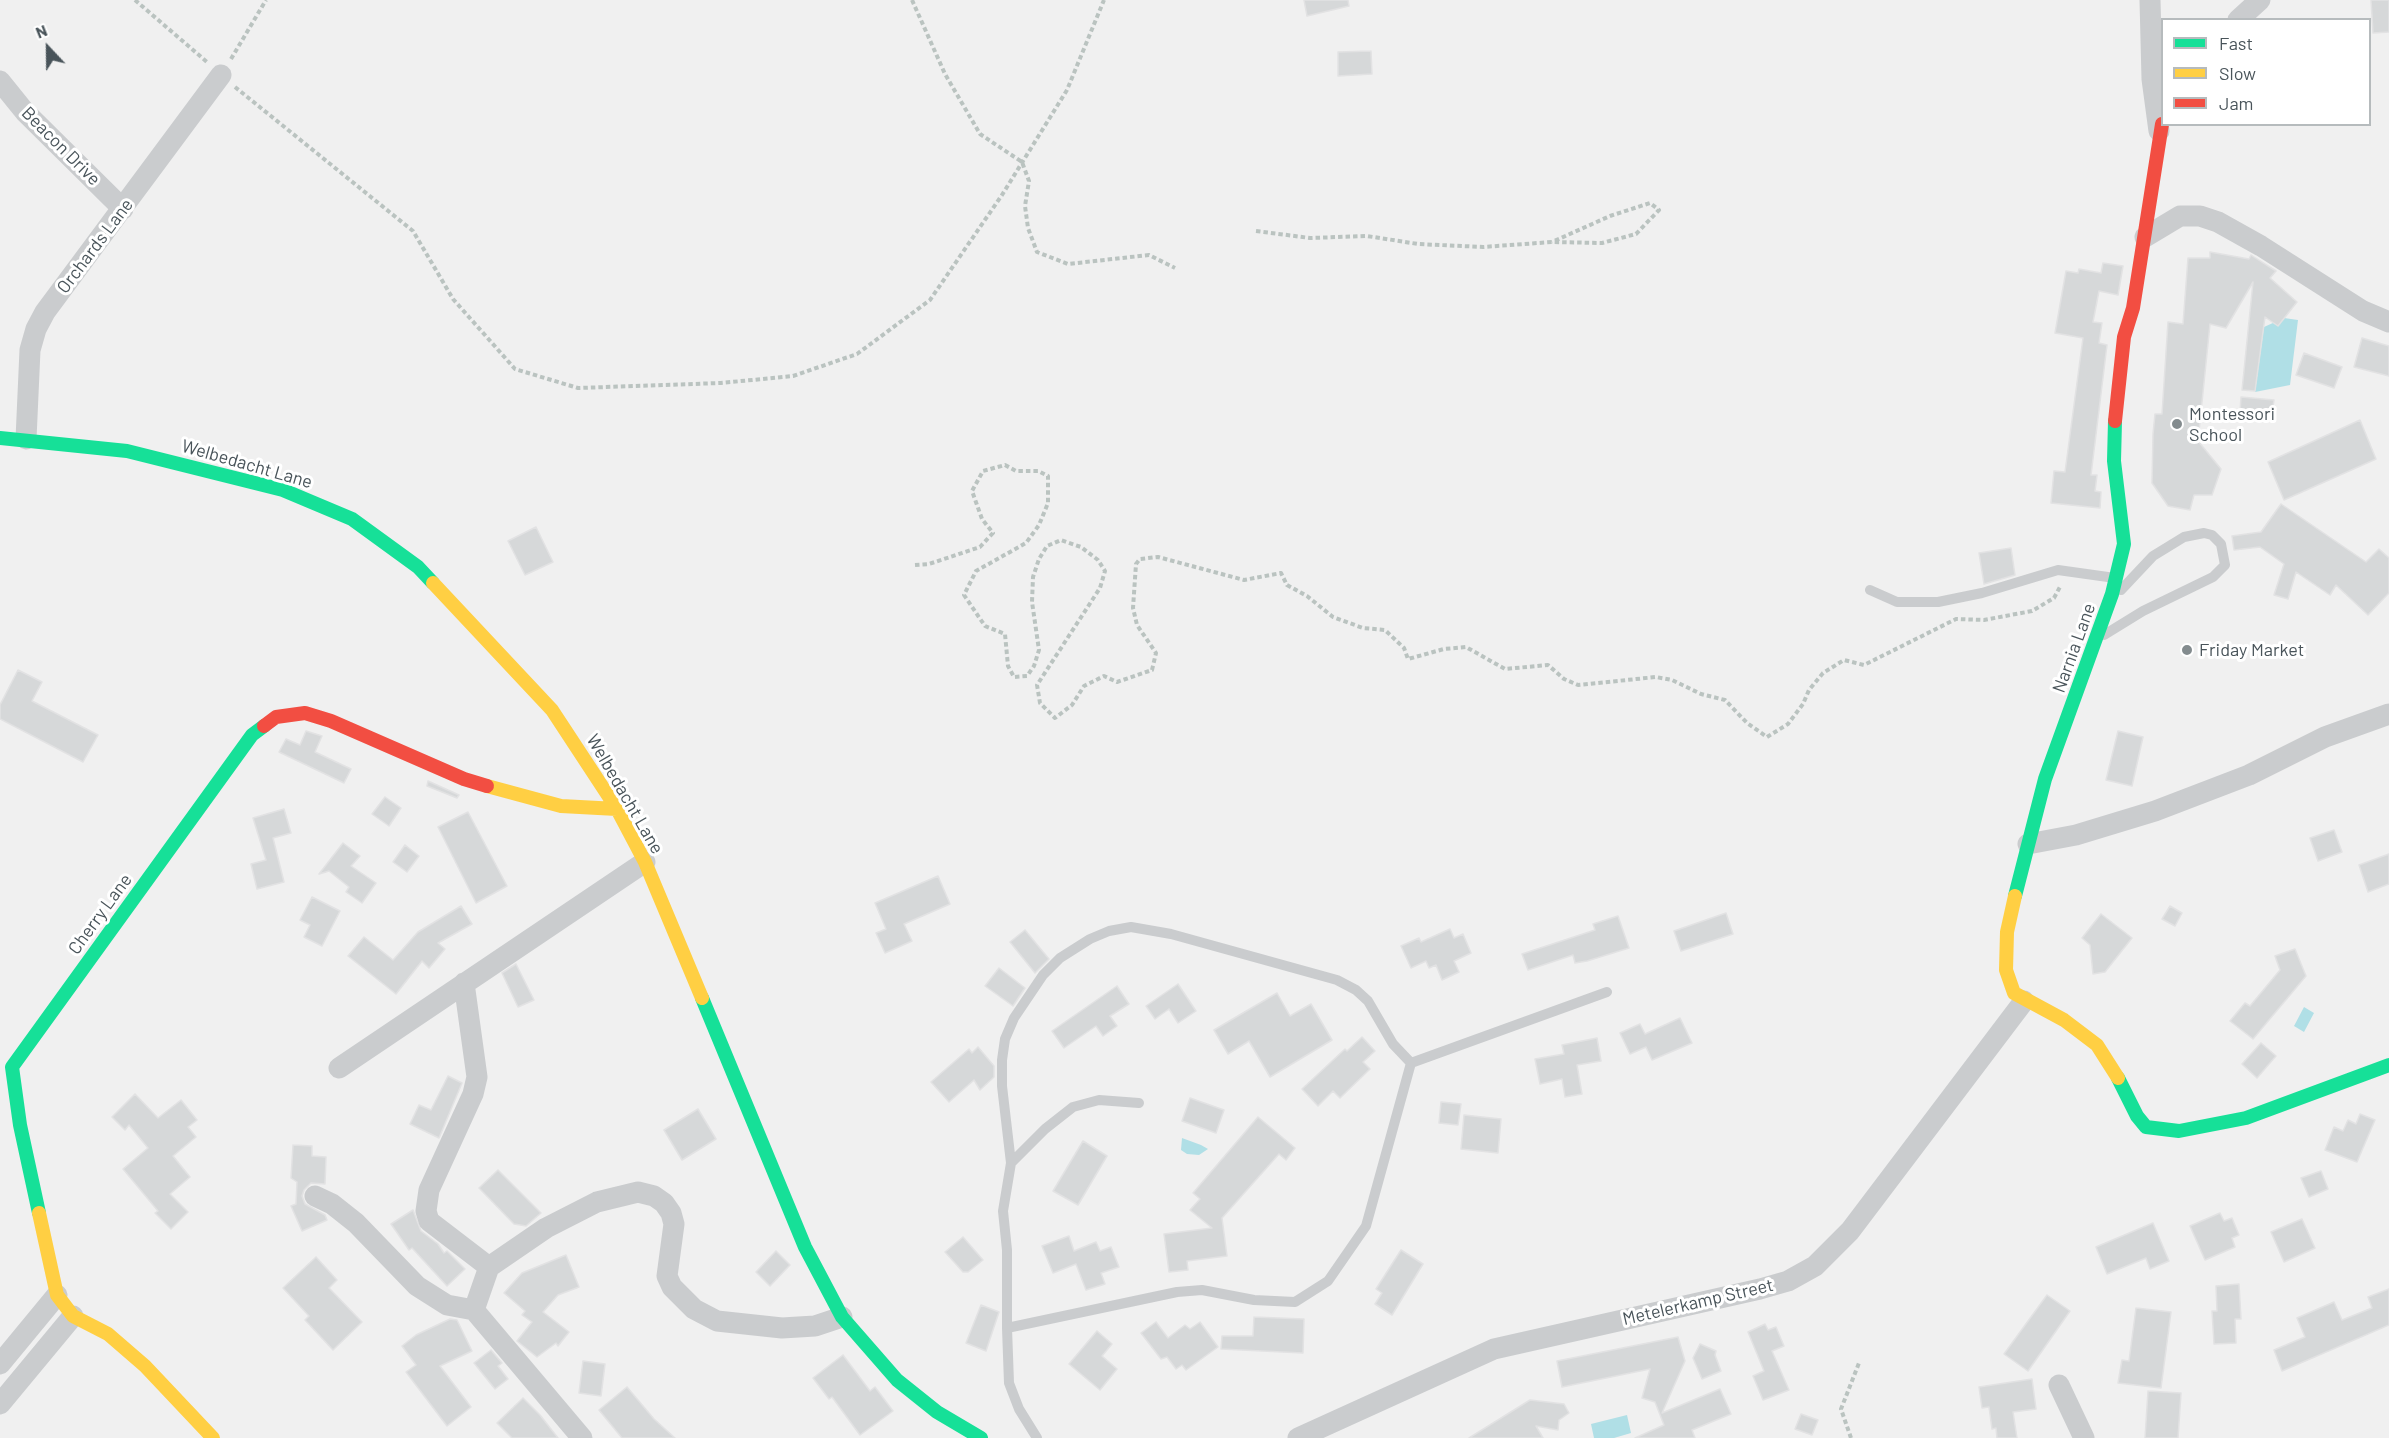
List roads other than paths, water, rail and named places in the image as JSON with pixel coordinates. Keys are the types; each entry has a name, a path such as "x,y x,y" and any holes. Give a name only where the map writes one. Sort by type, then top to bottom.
{"street":[{"path":"2150,0 2152,80 2161,127"},
{"path":"2240,18 2260,0"},
{"name":"Orchards Lane","path":"26,439 30,350 36,329 45,312 221,75"},
{"name":"Beacon Drive","path":"0,81 25,112 123,208"},
{"name":"Narnia Lane","path":"2019,997 2006,970 2005,945 2028,844 2045,779 2109,602 2124,544 2114,460 2115,421 2124,337 2133,308 2161,127"},
{"path":"2145,237 2180,216 2200,216 2218,222 2261,246 2363,311 2389,322"},
{"name":"Welbedacht Lane","path":"0,438 127,451 283,490 352,519 402,553 418,567 552,710 617,809 645,862 805,1247 842,1317 897,1380 937,1412 981,1438"},
{"name":"Cherry Lane","path":"213,1438 145,1366 108,1334 73,1316 57,1295 6,1062 252,735 276,717 305,712 364,734 464,779 561,806 617,809"},
{"path":"2028,844 2076,835 2155,812 2249,775 2325,737 2389,714"},
{"path":"339,1068 645,862"},
{"path":"464,983 477,1077 469,1103 429,1190 426,1211 429,1221 489,1268"},
{"path":"2019,997 2072,1025 2097,1045 2109,1060 2137,1116 2146,1126 2156,1130 2179,1131 2246,1118 2389,1065"},
{"name":"Metelerkamp Street","path":"1298,1438 1494,1349 1760,1289 1806,1271 1830,1254 1843,1240 2019,997"},
{"path":"474,1310 489,1268 546,1228 597,1202 623,1194 646,1193 659,1199 671,1213 674,1224 668,1276 672,1287 694,1309 717,1321 766,1328 815,1326 842,1317"},
{"path":"315,1196 333,1204 356,1223 417,1286 447,1305 474,1310 582,1438"},
{"path":"0,1364 57,1295"},
{"path":"0,1404 73,1316"},
{"path":"2059,1385 2084,1438"}],"lane":[{"path":"2096,639 2143,610 2214,577 2225,565 2221,544 2212,535 2198,532 2166,546 2153,556 2109,602"},
{"path":"1870,590 1896,602 1938,602 1982,594 2058,570 2116,578"},
{"path":"1037,1438 1019,1408 1009,1383 1003,1211 1011,1163 1002,1086 1002,1060 1005,1039 1014,1018 1043,975 1060,958 1090,939 1110,931 1131,927 1171,934 1337,980 1356,990 1368,1001 1393,1044 1411,1063"},
{"path":"1411,1063 1607,992"},
{"path":"1007,1328 1177,1292 1202,1290 1285,1304 1308,1297 1328,1281 1366,1226 1411,1063"},
{"path":"1011,1163 1045,1129 1073,1107 1099,1100 1139,1103"}],"water":[{"path":"2284,318 2298,320 2290,385 2255,392 2264,327"},
{"path":"2304,1007 2314,1013 2304,1032 2294,1026"},
{"path":"1182,1138 1208,1149 1199,1155 1187,1154 1181,1150"},
{"path":"1627,1415 1631,1433 1614,1438 1594,1438 1591,1424"}],"place":[{"name":"Montessori School","path":"2177,424"},
{"name":"Friday Market","path":"2187,650"}]}
